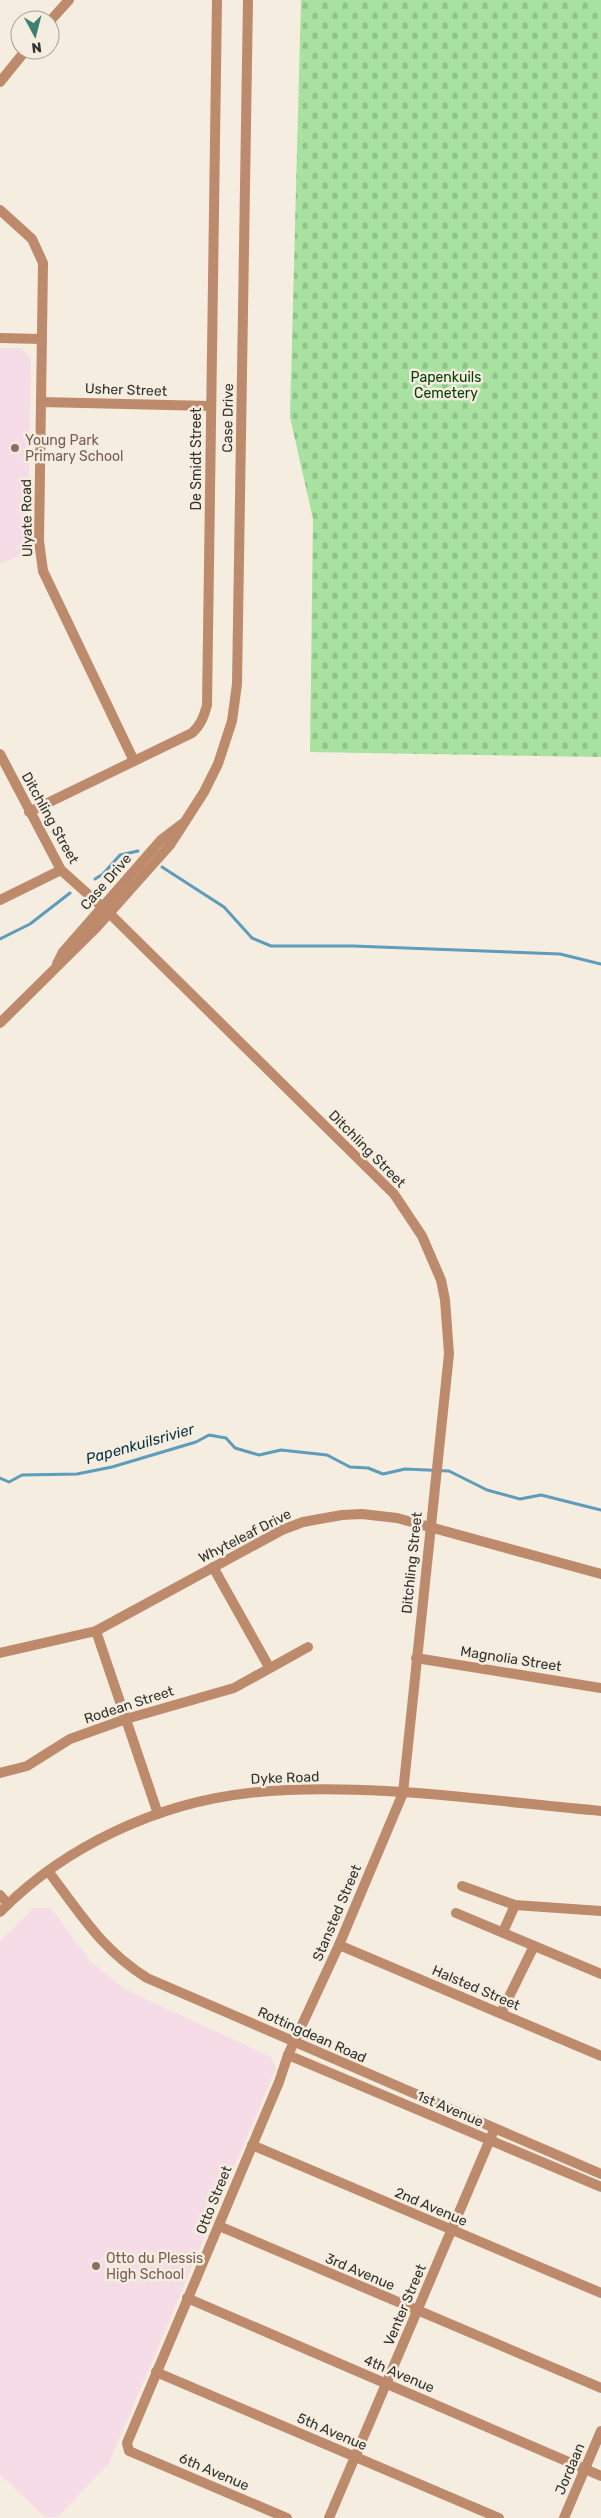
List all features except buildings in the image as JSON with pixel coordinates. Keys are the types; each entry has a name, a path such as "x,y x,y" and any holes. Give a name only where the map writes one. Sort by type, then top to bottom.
{"street":[{"path":"60,10 69,0"},
{"name":"De Smidt Street","path":"29,812 192,733 202,721 207,704 216,0"},
{"name":"Case Drive","path":"0,1023 56,966 63,952 106,910 161,840 182,824 204,792 218,764 232,722 237,684 248,0"},
{"path":"0,82 18,60"},
{"name":"Ulyate Road","path":"0,210 32,239 40,254 44,286 41,339 39,541 43,571 134,761"},
{"path":"0,338 41,339"},
{"name":"Usher Street","path":"41,402 210,406"},
{"name":"Ditchling Street","path":"0,754 60,870 106,910 394,1194 422,1236 440,1280 448,1330 448,1377 436,1464 403,1793"},
{"path":"0,900 60,870"},
{"name":"Whyteleaf Drive","path":"0,1653 96,1631 282,1530 322,1518 362,1514 397,1518 601,1574"},
{"path":"213,1567 269,1667"},
{"path":"96,1631 158,1814"},
{"name":"Rodean Street","path":"0,1773 27,1766 61,1744 126,1719 234,1688 308,1647"},
{"name":"Magnolia Street","path":"416,1658 601,1688"},
{"name":"Dyke Road","path":"0,1912 48,1871 113,1833 158,1814 211,1799 299,1789 403,1793 601,1811"},
{"name":"Stansted Street","path":"295,2042 340,1945 403,1793"},
{"name":"Rottingdean Road","path":"48,1871 100,1941 127,1965 160,1984 494,2130 601,2174"},
{"path":"462,1886 515,1905 601,1911"},
{"path":"0,1895 8,1904"},
{"path":"502,1932 515,1905"},
{"path":"456,1913 601,1974"},
{"name":"Halsted Street","path":"340,1945 601,2056"},
{"path":"501,2013 534,1946"},
{"name":"Otto Street","path":"129,2451 127,2443 295,2042"},
{"name":"1st Avenue","path":"288,2055 601,2187"},
{"name":"Venter Street","path":"329,2518 494,2130"},
{"name":"2nd Avenue","path":"252,2145 601,2293"},
{"name":"3rd Avenue","path":"219,2226 601,2388"},
{"name":"4th Avenue","path":"187,2298 601,2476"},
{"name":"5th Avenue","path":"156,2372 499,2518"},
{"name":"Jordaan","path":"564,2518 601,2431"},
{"name":"6th Avenue","path":"129,2451 287,2518"}],"shaded area":[{"name":"Young Park Primary School","path":"0,348 21,348 31,359 28,538 20,555 0,564"},
{"name":"Otto du Plessis High School","path":"33,1908 51,1908 90,1961 126,1990 271,2057 276,2068 109,2463 58,2517 45,2517 0,2474 0,1942"}],"green space":[{"name":"Papenkuils Cemetery","path":"301,0 601,0 601,757 310,752 313,519 290,417"}],"waterway":[{"path":"95,879 103,874 120,855 138,851"},
{"path":"162,867 224,907 252,938 271,946 353,946 560,954 601,964"},
{"path":"0,939 30,924 70,893"},
{"name":"Papenkuilsrivier","path":"0,1478 9,1482 22,1475 77,1474 112,1467 196,1442 209,1435 226,1438 235,1448 259,1455 281,1450 327,1455 350,1467 368,1468 383,1474 405,1469 449,1471 487,1490 520,1499 541,1495 601,1510"}],"place":[{"name":"Young Park Primary School","path":"15,448"},
{"name":"Otto du Plessis High School","path":"96,2266"}]}
